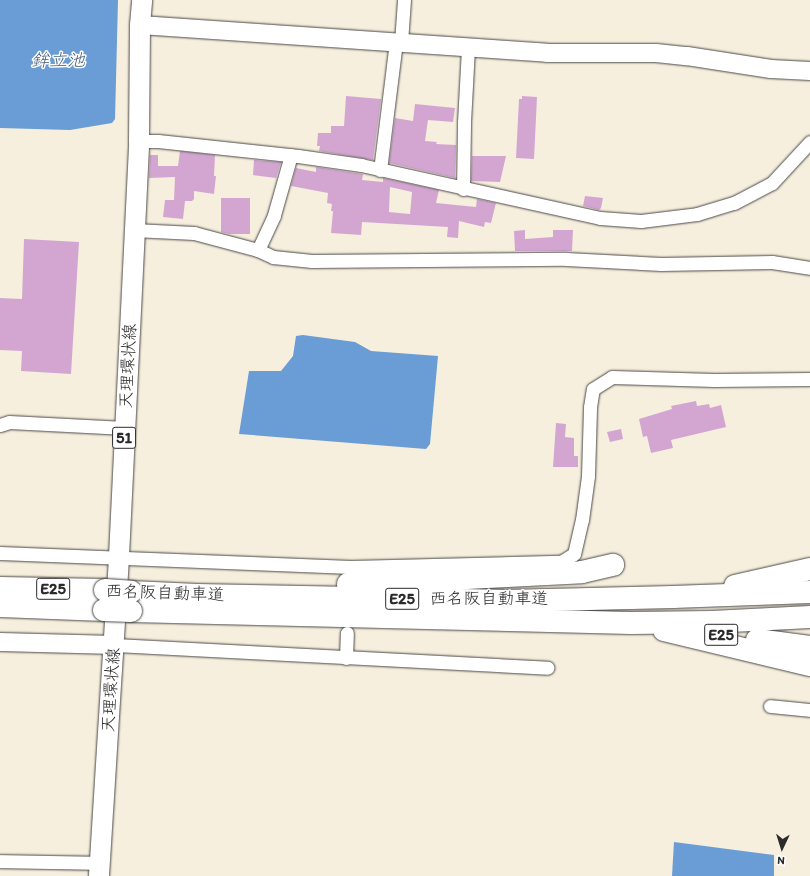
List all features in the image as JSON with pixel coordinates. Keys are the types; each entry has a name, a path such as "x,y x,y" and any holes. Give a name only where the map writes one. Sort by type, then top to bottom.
{"highway":[{"path":"197,595 215,586 330,586 582,572 613,565"},
{"name":"E25","path":"673,598 744,584 796,571 808,566"},
{"name":"E25","path":"673,598 808,566"},
{"name":"E25","path":"673,598 810,585"},
{"name":"西名阪自動車道","path":"0,588 104,600 631,623 719,622 810,617"},
{"name":"西名阪自動車道","path":"131,601 197,595 506,601 673,598 810,592"},
{"name":"西名阪自動車道","path":"0,606 104,600"},
{"path":"631,623 810,652"},
{"path":"631,623 810,665"},
{"name":"E25","path":"631,623 810,629"},
{"name":"E25","path":"631,623 810,636"},
{"name":"E25","path":"631,623 810,640"},
{"name":"E25","path":"631,623 810,647"}],"main road":[{"name":"天理環状線","path":"99,869 119,556 139,141 140,25 142,0"}],"street":[{"path":"380,170 404,0"},
{"path":"140,25 547,53 672,54 771,69 810,70"},
{"path":"463,189 464,122 468,47"},
{"path":"139,141 158,141 291,155 361,165 463,189 600,218 641,221 698,214 734,203 772,183 810,142"},
{"path":"258,250 274,214 291,155"},
{"path":"134,230 194,233 258,250 273,257 312,261 566,259 661,264 772,262 810,268"},
{"path":"0,552 119,556 350,570 561,562 574,554 582,520 588,476 590,408 593,389 612,377 714,380 810,379"},
{"path":"0,425 9,422 125,428"},
{"path":"346,658 347,633"},
{"path":"0,642 114,645 547,668"},
{"path":"770,706 810,710"},
{"path":"0,860 99,869"}],"water":[{"name":"鉾立池","path":"0,0 118,0 115,119 112,123 70,130 0,128"},
{"path":"303,335 355,342 371,351 438,356 430,444 426,449 239,434 249,371 281,371 293,356 296,336"},
{"path":"674,842 774,855 774,876 672,876"}],"building":[{"path":"346,96 381,99 373,160 319,151 320,146 317,146 318,133 331,133 331,126 344,126"},
{"path":"522,96 537,97 534,159 516,158 519,99 522,99"},
{"path":"415,104 455,108 453,122 428,120 425,141 437,142 436,144 456,145 455,178 389,163 395,118 413,121"},
{"path":"180,151 215,155 214,176 216,176 214,194 194,191 194,199 192,201 185,201 183,219 163,217 165,200 174,200 175,177 149,178 150,155 158,155 158,166 178,166"},
{"path":"472,156 506,156 500,182 471,181"},
{"path":"254,160 281,162 276,178 253,175"},
{"path":"316,167 363,174 362,180 383,182 383,178 439,190 436,203 476,207 477,199 496,203 491,223 485,222 484,227 459,221 458,238 447,237 448,227 362,222 361,235 331,233 333,211 331,211 332,204 327,203 328,193 291,186 296,168 316,172","holes":["390,187 412,192 410,214 389,212"]},
{"path":"585,196 603,198 601,208 599,210 583,206"},
{"path":"221,198 250,198 250,234 229,234 221,232"},
{"path":"525,230 525,239 553,237 553,230 573,230 572,251 515,251 514,231"},
{"path":"24,239 79,242 71,374 21,371 22,351 0,350 0,298 22,299"},
{"path":"696,401 697,406 709,404 710,408 721,405 726,427 671,440 673,448 651,453 647,436 643,437 639,419 672,409 671,406"},
{"path":"556,423 566,424 565,437 574,438 574,456 578,456 578,467 553,467"},
{"path":"621,429 623,439 610,442 607,432"}]}
